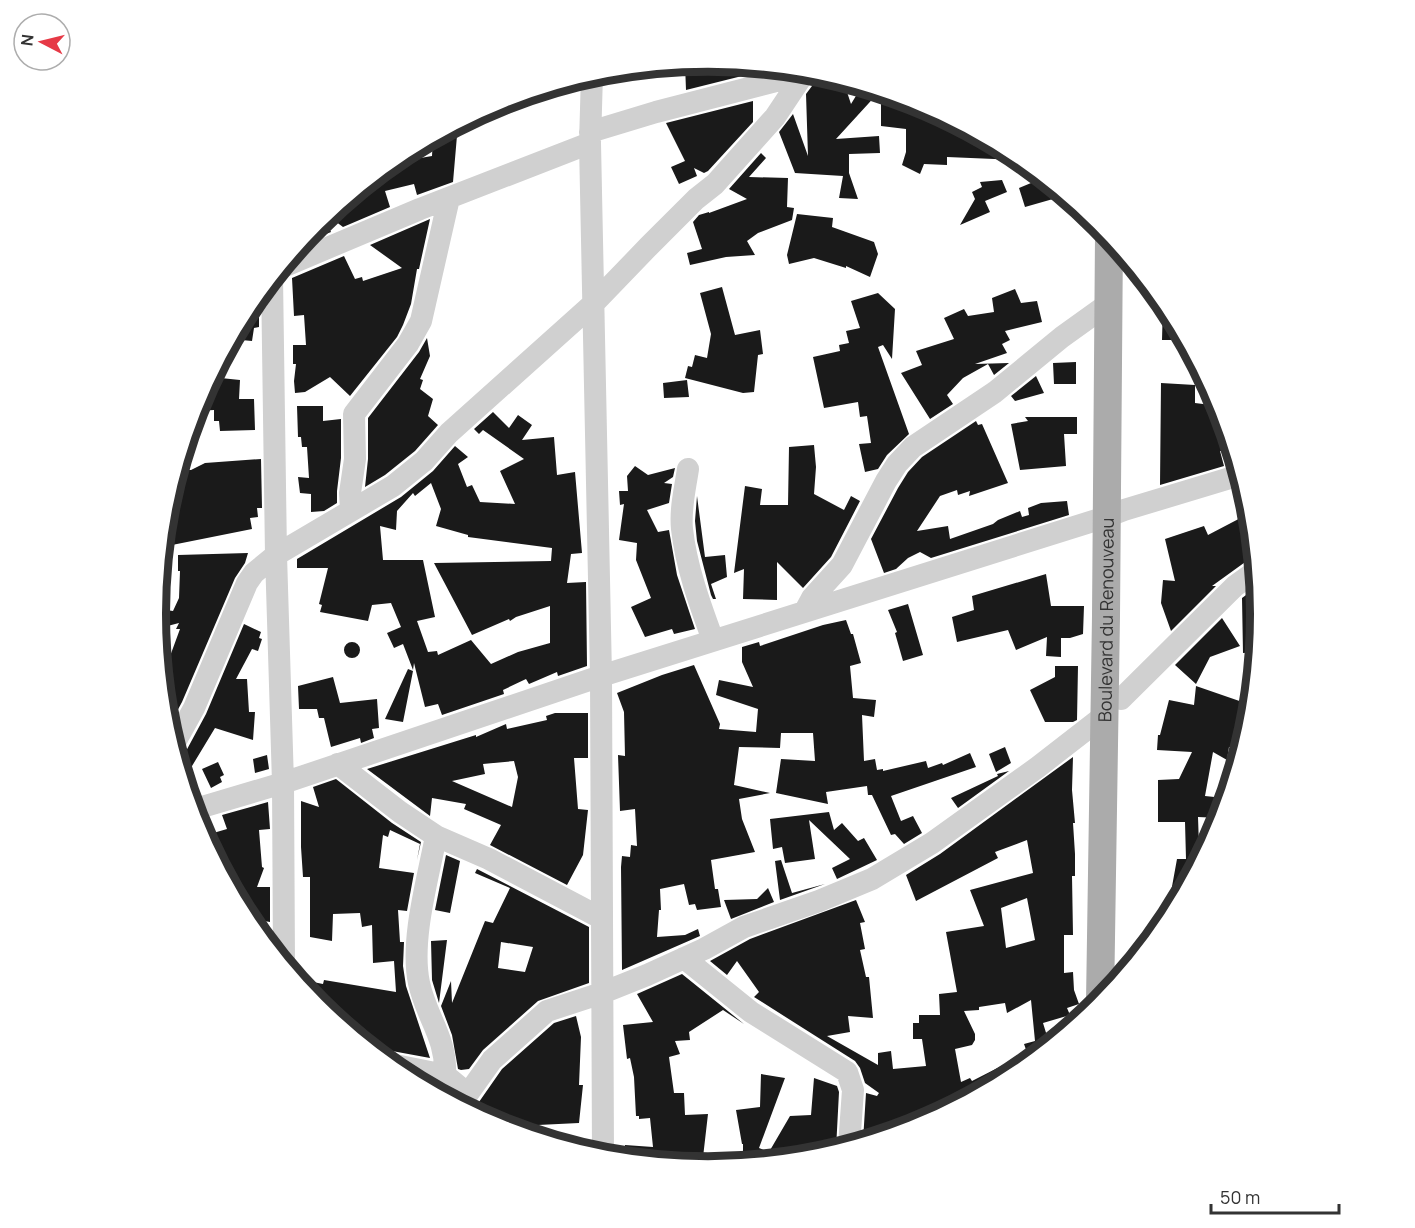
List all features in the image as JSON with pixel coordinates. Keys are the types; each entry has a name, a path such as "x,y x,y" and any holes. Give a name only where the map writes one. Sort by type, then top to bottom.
{"main road":[{"name":"Boulevard du Renouveau","path":"1109,250 1108,304 1115,513"},
{"name":"Boulevard du Renouveau","path":"1119,966 1113,707 1115,513 1126,271"},
{"name":"Boulevard du Renouveau","path":"1101,987 1113,707"}],"street":[{"path":"297,261 590,137 656,112 787,78"},
{"path":"179,734 194,708 247,583 254,573 276,555 393,486 424,461 449,433 594,303 642,252 738,160 775,117 802,80"},
{"path":"592,84 590,137 601,676 603,1146"},
{"path":"351,510 350,493 355,459 354,414 408,344 421,321 449,198"},
{"path":"273,291 276,555 283,783 284,951"},
{"path":"805,611 812,598 842,565 886,482 897,464 913,447 995,392 1062,337 1108,304"},
{"path":"688,469 682,529 699,601 712,640"},
{"path":"202,807 283,783 712,640 1232,477"},
{"path":"465,1098 492,1060 539,1016 555,1008 602,993 684,958 744,927 819,901 872,879 932,843 1038,767 1113,707 1235,586 1248,577"},
{"path":"338,764 435,836 489,859 602,918"},
{"path":"435,836 421,916 417,963 423,996 444,1049 445,1075 461,1096"},
{"path":"684,958 751,1012 847,1072 853,1090 850,1137"},
{"path":"412,1068 445,1075"}],"building":[{"path":"685,73 751,74 686,90"},
{"path":"817,83 846,90 851,104 858,93 873,98 836,139 879,136 880,153 849,154 849,173 858,199 839,198 843,176 795,173 779,132 793,114 808,156 806,94"},
{"path":"753,101 753,122 708,171 704,173 694,168 697,176 679,184 671,167 685,161 666,123"},
{"path":"881,101 947,128 1003,159 947,157 947,165 924,164 920,174 902,165 906,152 906,129 881,126"},
{"path":"457,134 453,182 417,195 414,184 385,191 390,207 343,227 335,221 406,163 412,159 432,156 432,148"},
{"path":"761,153 766,158 749,177 788,178 787,207 794,208 792,220 758,233 747,241 755,255 726,257 690,265 687,253 702,249 693,222 699,215 747,199 729,189"},
{"path":"1002,180 1007,192 985,201 990,212 960,225 975,199 972,192 982,187 980,182"},
{"path":"1034,182 1053,199 1025,207 1019,188"},
{"path":"797,214 833,218 832,227 874,242 878,254 870,277 846,266 846,268 814,258 789,264 787,255"},
{"path":"430,219 411,304 397,337 350,396 330,377 305,392 295,393 296,364 293,364 293,345 306,345 304,315 294,316 292,278 344,256 355,279 362,277 363,281 402,268 370,245"},
{"path":"329,227 331,232 318,237"},
{"path":"722,287 735,335 760,330 763,354 758,355 754,392 743,393 685,378 688,366 692,367 695,355 707,358 711,334 700,293"},
{"path":"1015,289 1021,303 1037,301 1042,322 1005,331 1010,340 1002,344 1007,353 975,364 1009,363 994,375 988,364 963,378 947,395 953,404 930,419 901,373 922,365 916,351 954,339 944,318 964,309 968,316 994,312 992,298"},
{"path":"878,293 895,309 892,359 883,345 878,347 909,434 887,455 878,469 865,472 859,444 871,443 867,416 860,417 858,402 824,408 813,357 840,351 839,345 849,343 846,331 860,328 851,301"},
{"path":"259,310 259,327 254,328 252,341 240,340"},
{"path":"1163,320 1175,340 1162,340"},
{"path":"427,338 430,356 420,379 423,380 420,389 433,399 428,416 438,425 415,451 385,475 365,487 368,418 419,352"},
{"path":"1076,362 1076,384 1054,384 1053,363"},
{"path":"1036,376 1044,393 1015,401 1011,396"},
{"path":"219,378 240,380 239,399 254,399 255,430 220,431 219,421 214,421 214,410 206,410"},
{"path":"687,380 689,397 664,398 663,383"},
{"path":"1161,383 1195,385 1195,403 1207,404 1224,451 1220,451 1224,466 1160,485"},
{"path":"297,406 323,406 323,421 341,419 341,458 337,503 324,511 311,512 311,494 300,493 298,477 309,478 307,447 302,447 301,437 298,437"},
{"path":"493,412 509,428 518,415 532,425 522,440 554,437 557,475 575,472 582,553 571,554 567,583 586,582 587,666 558,676 557,672 529,684 526,679 503,690 504,694 442,715 438,704 425,707 414,663 413,670 403,644 394,648 387,633 401,627 391,603 372,605 368,621 320,612 322,605 319,604 328,568 297,568 297,559 401,497 433,471 455,446 468,457 458,464 467,487 472,485 480,502 515,504 500,471 524,459 483,430 479,434 474,429","holes":["431,483 441,509 436,526 468,535 468,537 552,548 551,561 434,563 472,635 509,619 510,621 550,606 550,643 518,652 491,664 471,640 438,655 437,651 428,652 417,621 435,617 423,560 383,560 380,526 396,530 397,511 413,493 415,496"]},
{"path":"1025,417 1077,417 1077,434 1064,434 1066,466 1020,470 1011,424 1028,421"},
{"path":"976,421 978,425 982,424 1008,483 969,496 970,491 958,495 957,490 940,496 917,531 948,526 950,539 993,524 1020,511 1022,517 1029,515 1028,508 1041,503 1067,501 1069,515 931,558 920,552 908,558 896,569 884,573 871,539 898,488 908,472 922,457"},
{"path":"814,445 816,467 814,494 844,510 851,496 860,501 831,557 803,588 777,562 777,600 743,599 744,569 734,573 745,486 762,489 760,505 788,505 789,447"},
{"path":"261,459 262,508 257,508 258,517 250,518 252,529 170,545 185,470 191,470 205,463"},
{"path":"635,466 648,475 675,468 673,477 664,483 672,484 669,503 647,510 658,532 669,530 677,575 695,629 674,634 672,629 645,637 631,607 651,598 636,560 637,543 619,540 624,504 620,505 619,491 628,491 627,476"},
{"path":"697,496 705,557 725,555 727,577 711,584 716,599 713,599 711,595 697,541 695,521"},
{"path":"1241,518 1247,561 1212,586 1216,586 1171,631 1161,603 1163,580 1175,581 1165,539 1204,526 1208,535"},
{"path":"248,553 175,715 168,658 180,629 176,629 179,623 166,626 166,614 166,610 173,611 179,598 178,555"},
{"path":"1046,574 1051,606 1084,606 1083,634 1061,638 1061,657 1046,656 1047,637 1016,650 1008,630 957,642 952,617 974,610 972,596"},
{"path":"1249,593 1248,653 1243,653 1242,598"},
{"path":"908,604 923,655 903,661 895,633 897,632 888,610"},
{"path":"1222,618 1240,646 1210,657 1196,684 1175,665"},
{"path":"846,620 853,634 861,663 850,666 853,698 876,700 874,717 862,715 864,761 875,759 877,770 883,769 883,771 926,761 928,768 942,763 943,765 970,753 976,767 891,796 901,821 913,816 922,833 904,844 895,834 891,835 872,795 868,795 867,786 826,792 828,804 776,793 781,759 815,761 813,733 781,733 780,748 739,747 734,785 770,793 739,799 742,819 755,852 711,860 715,889 718,889 721,907 697,910 695,904 689,905 684,884 660,889 661,910 659,910 657,937 685,935 698,929 700,936 622,970 622,856 630,857 631,845 637,846 635,809 620,811 618,755 625,756 624,712 617,693 694,665 720,724 719,729 756,732 758,709 716,695 719,680 753,687 742,662 742,647 759,642 760,646 823,625"},
{"path":"244,624 261,632 259,638 262,639 258,651 252,649 236,679 247,679 249,712 255,712 253,740 215,728 189,771 184,754 206,714"},
{"path":"349,642 355,642 360,650 358,656 349,658 344,653 344,647"},
{"path":"1055,666 1078,666 1077,720 1073,722 1045,722 1030,690 1055,677"},
{"path":"408,669 413,671 403,722 385,719"},
{"path":"333,677 340,703 377,699 379,728 372,729 374,738 361,743 360,738 331,747 324,718 319,718 317,709 299,709 298,686"},
{"path":"1196,686 1242,702 1233,748 1229,747 1227,760 1213,752 1205,796 1217,797 1209,818 1198,817 1199,842 1170,895 1177,859 1186,859 1185,822 1158,822 1158,780 1179,779 1192,752 1157,750 1158,735 1160,735 1169,700 1194,705"},
{"path":"555,713 588,713 588,758 574,758 578,809 588,810 583,855 567,885 490,845 501,825 464,809 466,804 432,798 430,816 367,769 476,735 476,737 506,724 507,729 547,720 546,716","holes":["514,761 518,777 512,807 452,781 485,774 483,764"]},
{"path":"1005,747 1011,763 996,772 989,754"},
{"path":"267,755 269,769 255,773 253,759"},
{"path":"1073,757 1075,876 1072,876 1073,935 1064,935 1064,973 1073,972 1074,990 1079,1004 1067,1008 1070,1015 1043,1023 1047,1036 1027,1052 1024,1044 1035,1041 1031,1000 1007,1013 1005,1003 979,1007 979,1010 964,1011 975,1034 975,1040 972,1045 955,1049 961,1082 970,1078 972,1081 1021,1056 947,1100 915,1115 864,1133 866,1093 877,1096 879,1093 865,1083 855,1061 754,997 759,992 737,961 727,975 710,961 750,939 856,900 865,922 860,923 865,949 860,950 866,977 869,977 873,1018 848,1016 850,1032 827,1036 878,1065 878,1053 891,1051 893,1069 926,1066 922,1039 913,1039 913,1023 919,1023 919,1015 940,1015 939,994 957,992 946,932 984,926 970,890 1033,873 1027,840 995,852 998,858 916,901 906,875 940,854","holes":["1027,898 1035,940 1006,948 1001,908"]},
{"path":"218,762 224,775 220,777 222,782 211,788 202,769"},
{"path":"1009,771 958,808 951,798 998,776 997,774"},
{"path":"336,779 392,823 421,842 417,860 420,844 390,830 388,837 383,835 379,868 414,873 407,911 398,910 400,942 404,942 403,966 406,986 430,1058 387,1051 350,1021 312,985 313,982 323,984 324,980 396,992 394,961 373,963 372,925 362,927 360,913 333,914 332,941 310,937 310,877 303,877 301,801 319,807 313,787"},
{"path":"268,802 270,829 259,830 262,867 264,868 257,887 270,887 270,922 261,920 257,915 221,854 212,833 227,829 222,815"},
{"path":"829,812 834,830 842,823 858,841 864,838 877,860 837,879 832,868 850,859 809,820 815,859 785,863 782,847 773,849 770,819"},
{"path":"446,855 460,861 450,913 435,910"},
{"path":"781,860 792,893 825,884 780,900 775,861"},
{"path":"477,869 589,927 589,983 538,1001 483,1050 469,1069 461,1070 458,1069 452,1035 441,1006 451,981 452,1003 485,921 493,923 510,888 475,873","holes":["501,942 533,947 525,972 498,968"]},
{"path":"768,888 774,902 731,919 724,900 757,899"},
{"path":"447,940 439,1003 432,980 431,941"},
{"path":"682,974 744,1024 723,1010 689,1032 690,1040 675,1041 680,1054 669,1057 674,1093 684,1093 685,1115 708,1114 703,1156 625,1149 625,1145 653,1147 650,1118 639,1119 639,1116 636,1116 634,1077 630,1058 627,1059 623,1025 653,1022 637,994"},
{"path":"576,1016 581,1037 579,1085 583,1085 579,1123 538,1125 538,1129 477,1104 502,1069 554,1023"},
{"path":"761,1074 785,1078 759,1148 769,1152 790,1116 811,1115 814,1078 837,1086 839,1092 836,1141 813,1146 778,1151 743,1155 736,1110 760,1107"}]}
